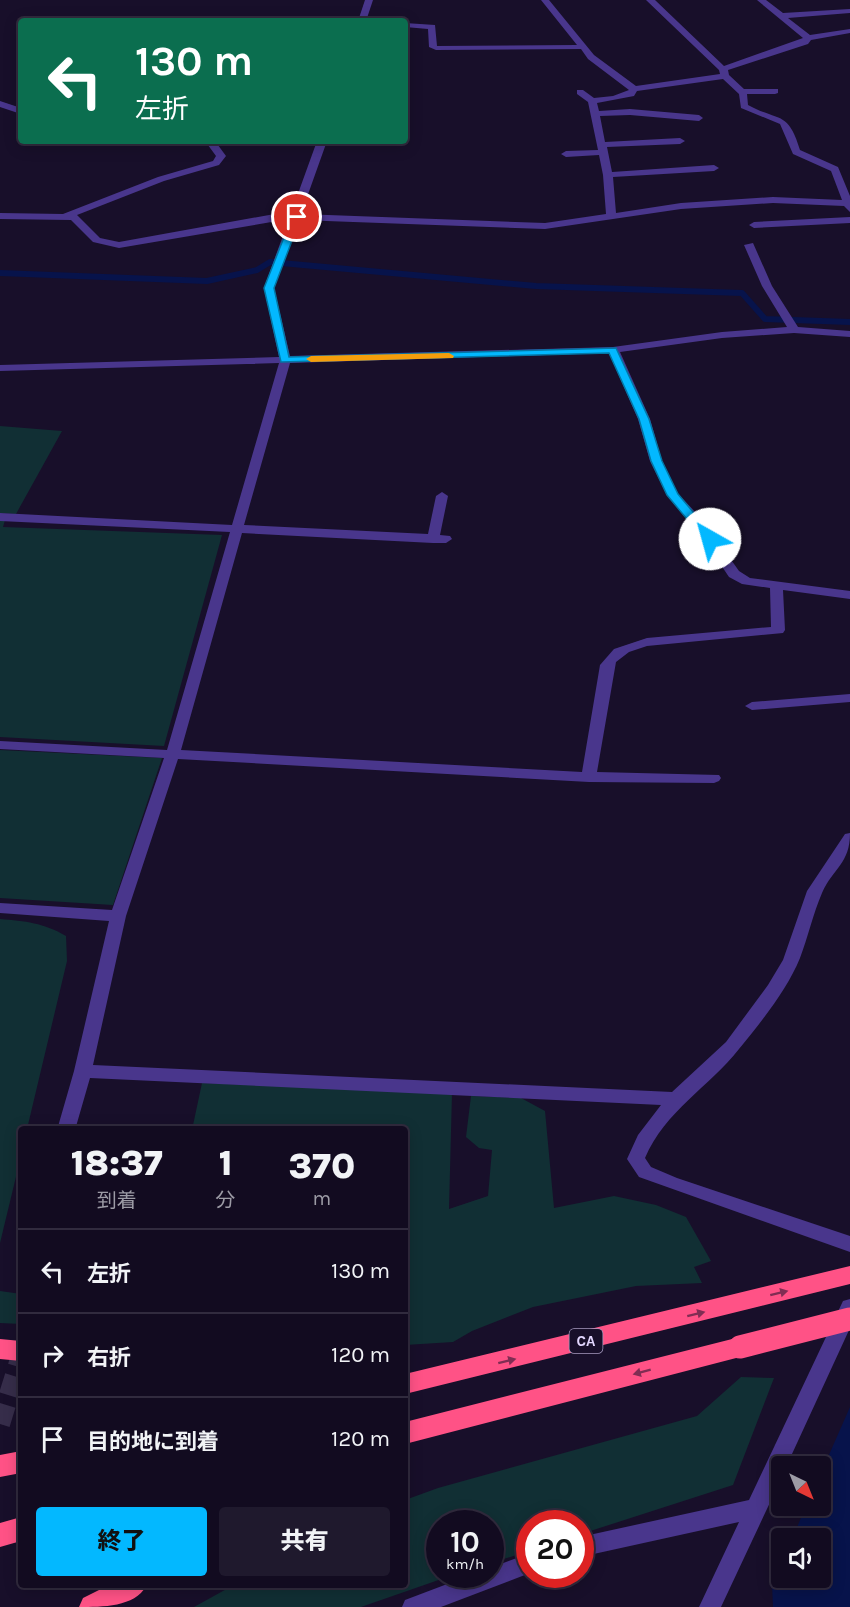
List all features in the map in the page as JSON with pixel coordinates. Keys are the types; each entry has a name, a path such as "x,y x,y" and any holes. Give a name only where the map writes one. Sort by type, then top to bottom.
{"highway":[{"name":"CA","path":"408,1383 450,1375 850,1275"},
{"path":"408,1432 850,1319"},
{"path":"0,1349 18,1352"},
{"name":"CA","path":"408,1376 450,1375"},
{"path":"408,1446 470,1417"},
{"path":"0,1466 18,1463"},
{"path":"0,1534 18,1530"},
{"path":"92,1607 129,1588"}],"street":[{"path":"363,18 369,0"},
{"path":"545,0 591,57 634,89 724,73 805,42 808,38 850,31"},
{"path":"0,216 66,216 78,220 97,240 111,245 273,216 527,227 584,222 681,206 773,200 848,207 839,178 830,167 796,152 786,122 744,106 742,92 650,0"},
{"path":"761,0 808,38"},
{"path":"780,16 850,11"},
{"path":"408,25 432,27 433,47 436,48 582,47"},
{"path":"592,101 614,99 632,94 634,89"},
{"path":"742,92 775,91"},
{"path":"580,92 592,101 608,175 611,217"},
{"path":"0,104 18,110"},
{"path":"595,114 630,112 699,118"},
{"path":"566,154 602,148 680,141"},
{"path":"66,216 161,179 216,163 221,156 212,144"},
{"path":"67,1126 83,1071 118,916 173,753 285,360 269,288 297,217 321,144"},
{"path":"608,175 714,168"},
{"path":"839,178 850,177"},
{"path":"754,225 850,220"},
{"path":"749,244 767,286 794,330"},
{"path":"0,368 613,350 722,335 794,330 850,333"},
{"path":"613,350 644,419 656,461 673,495 698,522 734,574 747,581 850,595"},
{"path":"433,539 442,496"},
{"path":"0,517 446,539"},
{"path":"589,777 607,665 612,657 633,644 778,630 776,585"},
{"path":"752,705 850,698"},
{"path":"0,745 589,777 714,778"},
{"path":"850,838 815,891 791,960 774,989 732,1046 676,1099 637,1153 636,1159 645,1172 850,1244"},
{"path":"0,908 118,916"},
{"path":"83,1071 676,1099"},
{"path":"710,1607 850,1307"},
{"path":"594,1544 754,1509"},
{"path":"413,1607 516,1568"}],"green space":[{"path":"0,426 62,431 16,514 0,513"},
{"path":"0,520 5,520 3,527 222,535 164,746 0,737"},
{"path":"0,750 162,758 113,905 0,898"},
{"path":"0,919 34,923 66,936 67,961 28,1126 18,1126 18,1168 0,1243"},
{"path":"202,1083 452,1093 449,1209 488,1196 492,1150 479,1148 466,1137 471,1096 521,1098 545,1111 554,1208 614,1196 656,1205 686,1217 711,1261 694,1267 702,1283 636,1286 533,1307 472,1331 453,1342 408,1345 408,1126 193,1126"},
{"path":"0,1291 18,1294 18,1324 0,1323"},
{"path":"741,1377 774,1378 733,1485 594,1530 594,1510 516,1510 516,1555 504,1559 504,1510 426,1510 426,1584 361,1607 194,1607 228,1588 408,1588 408,1499 438,1488 697,1416"}],"shaded area":[{"path":"850,1407 850,1607 773,1607 772,1588 831,1588 831,1528 797,1528 802,1516 831,1516 831,1456 828,1456"}],"waterway":[{"path":"0,273 207,281 257,270 270,262 536,286 742,293 765,319 850,322"}],"tunnel":[{"path":"0,1424 18,1366"}],"slow traffic":[{"path":"311,359 449,356"}],"route":[{"path":"297,217 269,288 285,360 613,350 644,419 656,461 673,495 710,539"}]}
